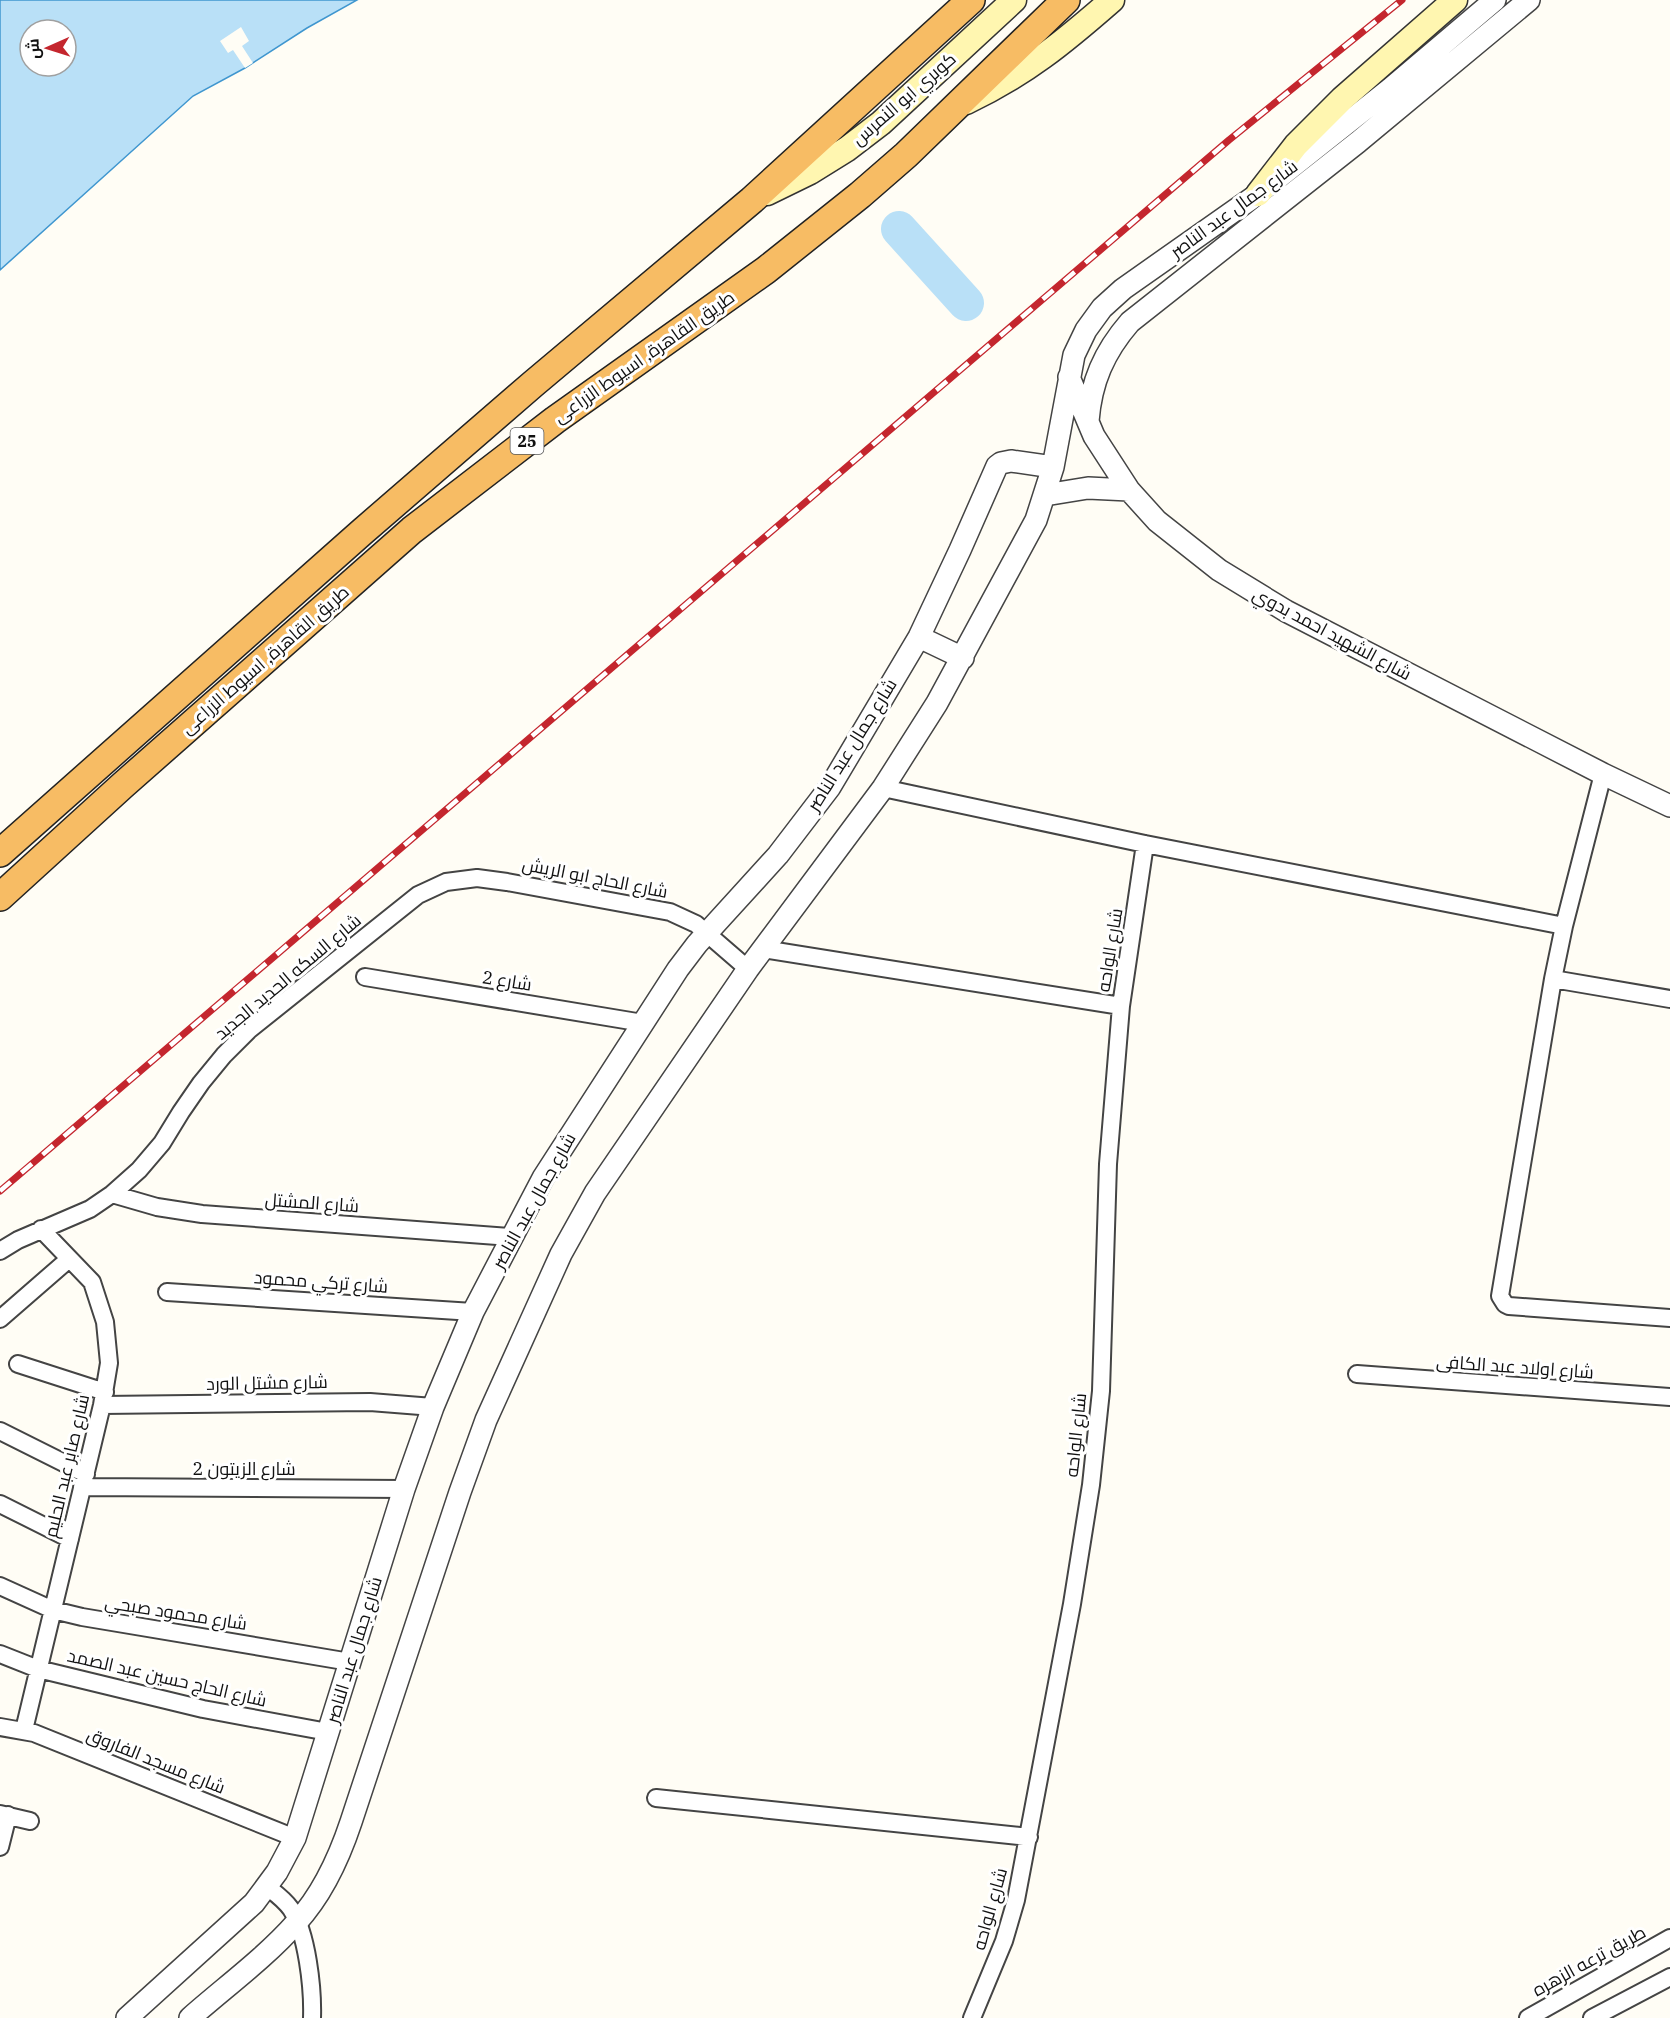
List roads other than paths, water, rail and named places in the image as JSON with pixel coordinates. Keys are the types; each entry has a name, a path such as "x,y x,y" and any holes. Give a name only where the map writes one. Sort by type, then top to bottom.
{"highway":[{"name":"طريق القاهرة, اسيوط الزراعى","path":"0,853 353,539 533,384 753,200 971,0"},
{"name":"طريق القاهرة, اسيوط الزراعى","path":"0,897 123,785 412,530 555,420 766,270 876,182 958,106 1066,0"}],"main road":[{"name":"كوبري ابو النمرس","path":"753,200 810,172 847,149 882,123 1014,0"},
{"path":"958,106 1038,62 1112,0"},
{"path":"1258,194 1296,145 1342,99 1455,0"}],"street":[{"name":"شارع جمال عبد الناصر","path":"190,2018 298,1922 328,1876 341,1850 486,1420 561,1254 595,1193 748,969 883,788 963,658 1036,520 1053,467 1074,354 1086,330 1102,308 1122,290 1258,194 1390,89 1495,0"},
{"name":"شارع جمال عبد الناصر","path":"1088,422 1091,396 1099,370 1106,354 1130,322 1358,142 1529,0"},
{"name":"شارع الشهيد احمد بدوي","path":"1069,377 1088,422 1110,464 1129,490 1157,521 1252,592 1603,774 1670,806"},
{"name":"شارع جمال عبد الناصر","path":"127,2018 254,1903 277,1872 295,1838 404,1489 433,1407 473,1312 543,1178 678,969 706,933 778,855 830,787 919,637 997,466 1011,461 1053,467"},
{"path":"1045,495 1088,488 1129,490"},
{"path":"919,637 963,658"},
{"path":"1603,774 1564,926 1553,979 1500,1290 1501,1300 1509,1306 1670,1317"},
{"path":"883,788 1145,844 1564,926"},
{"name":"شارع الواحه","path":"972,2018 1004,1941 1016,1900 1072,1604 1092,1473 1101,1391 1108,1164 1121,1005 1145,844"},
{"name":"شارع الحاج ابو الريش","path":"418,895 446,882 477,878 670,912 696,924 748,969"},
{"name":"شارع السكه الحديد الجديد","path":"0,1251 41,1229 90,1209 112,1194 145,1164 162,1143 201,1083 249,1030 418,895"},
{"path":"763,949 1121,1005"},
{"name":"شارع 2","path":"365,977 643,1023"},
{"path":"1553,979 1670,999"},
{"name":"شارع المشتل","path":"112,1194 157,1207 202,1214 511,1237"},
{"name":"شارع صابر عبد الحليم","path":"24,1730 103,1399 109,1363 105,1322 92,1282 41,1229"},
{"path":"0,1319 69,1259"},
{"name":"شارع تركي محمود","path":"167,1292 473,1312"},
{"name":"شارع مشتل الورد","path":"18,1364 103,1399 370,1402 433,1407"},
{"name":"شارع اولاد عبد الكافى","path":"1357,1374 1670,1397"},
{"path":"0,1431 84,1480"},
{"name":"شارع الزيتون 2","path":"84,1480 404,1489"},
{"path":"0,1504 70,1539"},
{"name":"شارع محمود صبحي","path":"0,1586 53,1610 82,1617 350,1662"},
{"name":"شارع الحاج حسين عبد الصمد","path":"0,1654 38,1669 202,1708 328,1732"},
{"name":"شارع مسجد الفاروق","path":"0,1727 24,1730 295,1838"},
{"path":"656,1798 1029,1837"},
{"path":"0,1847 4,1814 30,1821"},
{"path":"266,1886 285,1902 298,1922 311,1984 312,2018"},
{"name":"طريق ترعه الزهره","path":"1528,2018 1670,1938"},
{"path":"1592,2018 1670,1977"}],"water":[{"path":"0,0 357,0 307,28 245,68 193,96 0,270"}],"waterway":[{"path":"899,229 966,303"}],"railway":[{"path":"0,1191 1229,140 1402,0"}]}
